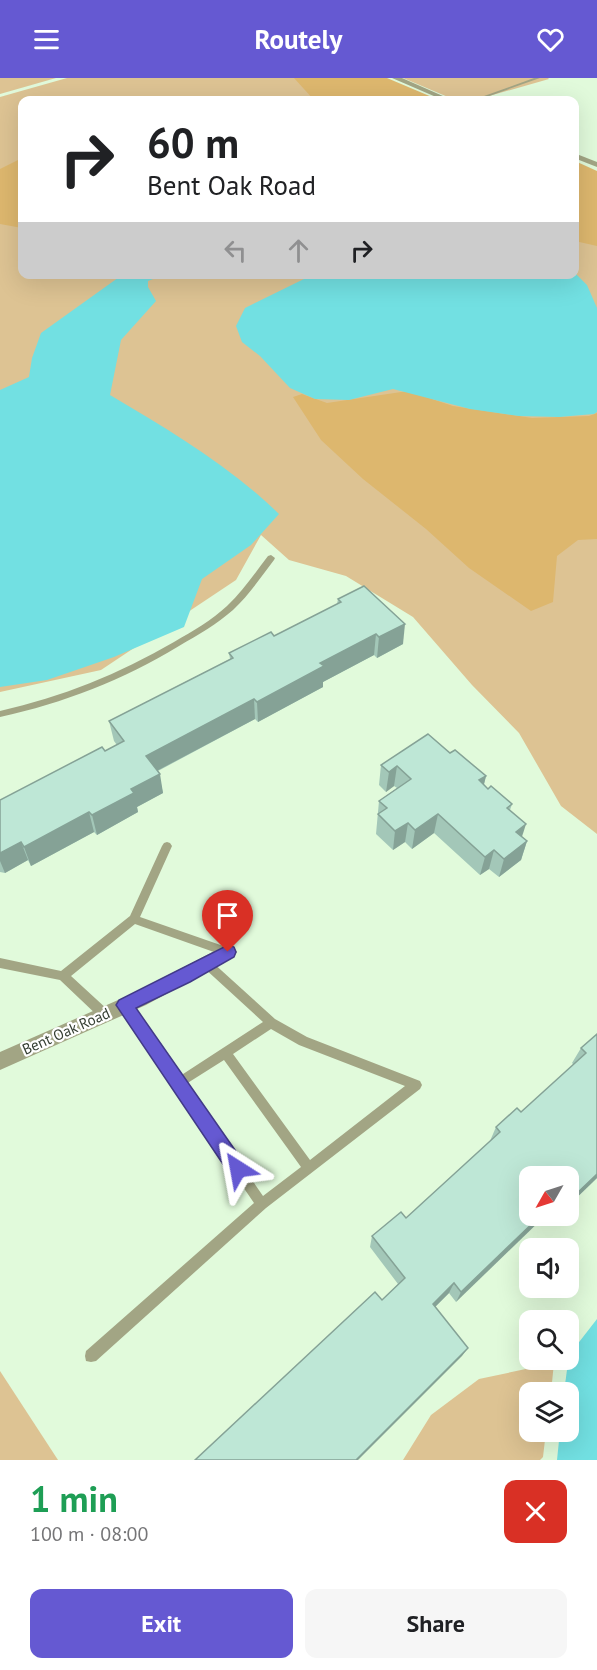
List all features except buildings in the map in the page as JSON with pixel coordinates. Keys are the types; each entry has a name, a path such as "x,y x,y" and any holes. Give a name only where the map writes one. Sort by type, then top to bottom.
{"street":[{"path":"396,78 439,96"},
{"path":"579,157 597,165"},
{"name":"Bent Oak Road","path":"0,1060 124,1005 228,952"}],"lane":[{"path":"486,96 538,78"},
{"path":"0,714 67,698 117,677 163,653 205,627 234,605 271,558"},
{"path":"63,976 134,919 167,846"},
{"path":"134,919 228,952"},
{"path":"0,963 63,976 104,1014"},
{"path":"91,1356 262,1204 416,1085 303,1041 271,1023 207,964"},
{"path":"124,1005 262,1204"},
{"path":"178,1083 271,1023"},
{"path":"225,1052 309,1168"}],"shaded area":[{"path":"0,78 56,78 0,94"},
{"path":"67,78 384,78 425,96 18,96 18,279 579,279 579,166 597,174 597,834 561,806 519,733 472,685 413,617 346,576 289,560 261,535 236,580 101,670 0,692 0,97"},
{"path":"294,78 387,78 430,96 310,96"},
{"path":"403,78 549,79 489,96 446,96"},
{"path":"18,160 18,227 0,224 0,169"},
{"path":"579,163 597,171 597,246 579,242"},
{"path":"408,391 453,406 532,418 589,416 597,413 597,539 578,540 557,556 553,602 531,611 469,568 426,529 363,479 321,440 293,397 302,394 327,403"},
{"path":"521,1370 553,1370 552,1382 519,1382 519,1442 545,1442 543,1457 540,1460 403,1460 431,1415 479,1379"},
{"path":"0,1371 58,1460 0,1460"}],"water":[{"path":"579,277 587,285 597,308 597,412 559,417 519,416 470,409 393,389 349,400 315,399 290,388 260,356 242,342 236,326 245,308 304,279 579,279"},
{"path":"116,279 153,279 148,281 148,287 156,301 121,340 110,395 220,464 279,514 251,545 202,579 184,627 114,657 47,680 0,687 0,390 29,377 32,358 41,333"},
{"path":"597,1319 597,1460 557,1460 559,1442 579,1442 579,1382 565,1382 567,1370 579,1370 579,1342"}],"route":[{"path":"228,952 140,999 124,1005 238,1169"}]}
